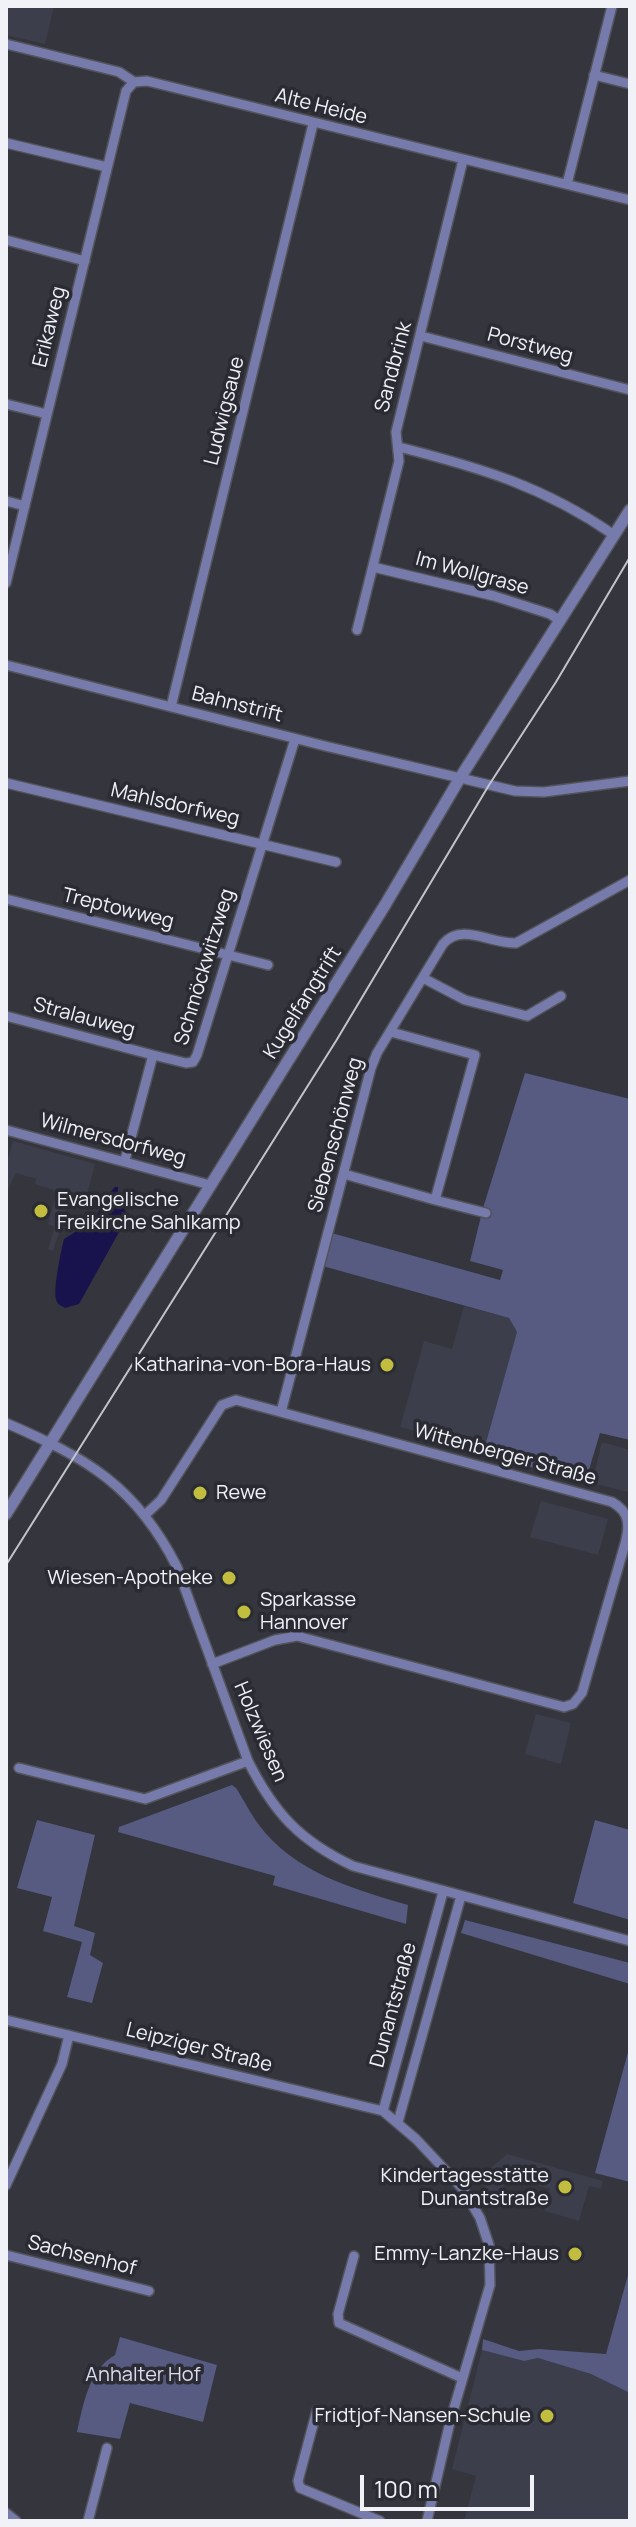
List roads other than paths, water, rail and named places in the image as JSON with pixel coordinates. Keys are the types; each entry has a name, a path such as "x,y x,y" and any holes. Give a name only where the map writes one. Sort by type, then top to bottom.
{"street":[{"path":"567,184 612,6"},
{"name":"Alte Heide","path":"6,44 119,72 134,82 147,81 630,200"},
{"path":"594,75 630,84"},
{"name":"Erikaweg","path":"6,583 126,91 134,82"},
{"name":"Ludwigsaue","path":"171,707 313,124"},
{"path":"6,143 107,167"},
{"name":"Sandbrink","path":"357,630 399,461 396,432 463,160"},
{"path":"6,240 85,261"},
{"name":"Porstweg","path":"421,336 630,390"},
{"path":"6,404 47,414"},
{"path":"399,447 511,479 575,509 614,535"},
{"path":"6,501 25,506"},
{"name":"Kugelfangtrift","path":"6,1514 385,905 460,778 630,510"},
{"name":"Im Wollgrase","path":"373,567 494,596 550,614 559,620"},
{"name":"Bahnstrift","path":"6,665 295,739 528,793 630,781"},
{"name":"Schmöckwitzweg","path":"125,1160 153,1055 193,1062 295,739"},
{"name":"Mahlsdorfweg","path":"6,783 336,862"},
{"name":"Siebenschönweg","path":"281,1412 371,1068 377,1053 450,935 460,933 504,944 516,943 630,880"},
{"name":"Treptowweg","path":"6,899 268,965"},
{"path":"423,978 465,1000 527,1016 561,996"},
{"name":"Stralauweg","path":"6,1016 153,1055"},
{"path":"391,1032 475,1055 435,1200"},
{"name":"Wilmersdorfweg","path":"6,1130 210,1185"},
{"path":"344,1174 486,1213"},
{"name":"Wittenberger Straße","path":"146,1514 161,1500 222,1405 236,1400 612,1502 622,1508 629,1520 582,1693 573,1704 564,1707 297,1636 275,1640 212,1664"},
{"name":"Holzwiesen","path":"6,1423 51,1443 110,1479 146,1514 177,1567 248,1761 273,1805 290,1825 313,1844 353,1866 630,1941"},
{"path":"19,1768 145,1799 248,1761"},
{"name":"Dunantstraße","path":"383,2111 443,1892"},
{"name":"Dunantstraße","path":"398,2122 461,1896"},
{"name":"Leipziger Straße","path":"6,2020 383,2111"},
{"path":"6,2185 62,2064 69,2035"},
{"path":"383,2111 398,2122 463,2189 487,2234 490,2285 462,2378 427,2521"},
{"name":"Sachsenhof","path":"6,2255 149,2291"},
{"path":"354,2256 338,2314 339,2323 462,2378"},
{"path":"317,2410 298,2481 300,2488 380,2521"},
{"path":"88,2521 107,2448"},
{"path":"6,2513 16,2521"}],"tram line":[{"path":"6,1565 336,1041 630,557"}],"place":[{"name":"Evangelische Freikirche Sahlkamp","path":"41,1211"},
{"name":"Katharina-von-Bora-Haus","path":"387,1365"},
{"name":"Rewe","path":"200,1493"},
{"name":"Wiesen-Apotheke","path":"229,1578"},
{"name":"Sparkasse Hannover","path":"244,1612"},
{"name":"Kindertagesstätte Dunantstraße","path":"565,2187"},
{"name":"Emmy-Lanzke-Haus","path":"575,2254"},
{"name":"Fridtjof-Nansen-Schule","path":"547,2416"}],"park label":[{"name":"Anhalter Hof","path":"143,2375"}]}
